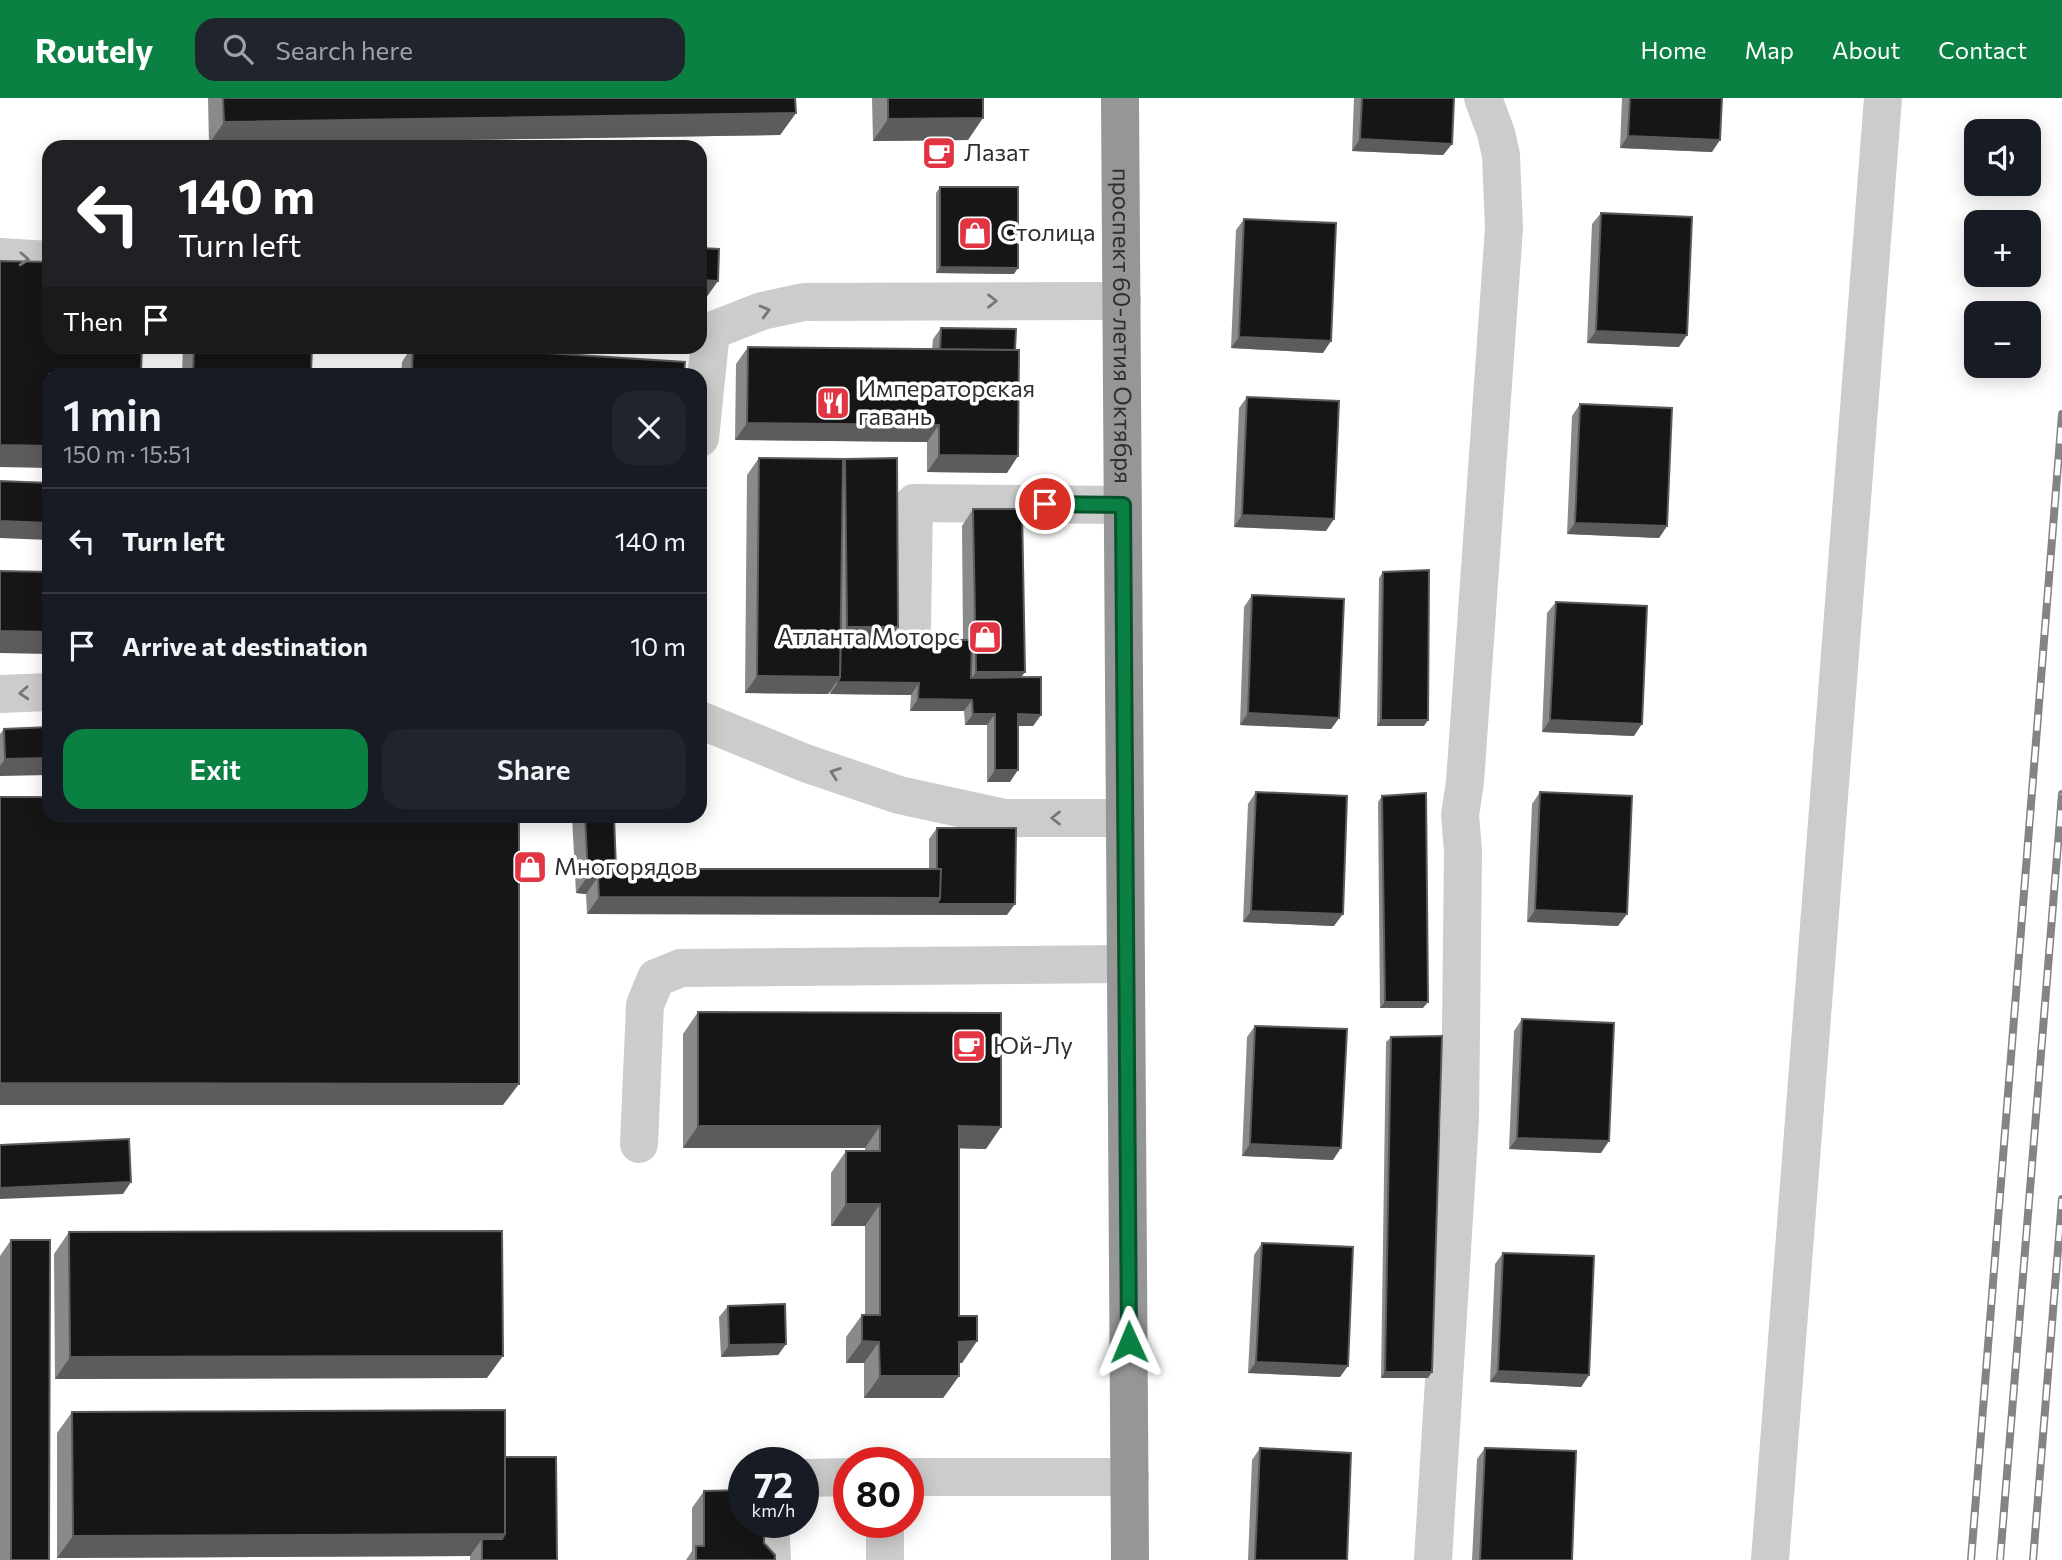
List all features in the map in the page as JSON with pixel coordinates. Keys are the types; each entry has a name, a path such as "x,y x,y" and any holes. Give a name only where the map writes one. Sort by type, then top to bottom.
{"highway":[{"name":"проспект 60-летия Октября","path":"1120,98 1130,1560"}],"street":[{"path":"1433,1560 1460,1119 1463,851 1460,814 1465,782 1504,228 1501,155 1483,98"},
{"path":"1770,1560 1883,98"},
{"path":"0,257 42,260"},
{"path":"707,329 762,311 804,302 1122,301"},
{"path":"912,626 914,503 1123,505"},
{"path":"0,694 42,692"},
{"path":"707,723 805,763 899,795 1005,818 1125,818"},
{"path":"639,1144 645,1005 656,978 681,968 1126,964"},
{"path":"924,1477 1130,1477"},
{"path":"771,1538 772,1560"},
{"path":"885,1538 885,1560"}],"building":[{"path":"223,98 795,98 796,113 224,122"},
{"path":"888,98 983,98 983,118 888,119"},
{"path":"1362,98 1454,98 1452,144 1360,139"},
{"path":"1630,98 1722,98 1720,140 1628,136"},
{"name":"Столица","path":"940,187 1018,187 1018,268 940,267"},
{"path":"1601,213 1692,217 1687,335 1596,331"},
{"path":"1244,219 1336,223 1331,341 1239,337"},
{"path":"707,248 719,249 718,281 707,280"},
{"path":"0,261 42,262 42,354 142,354 141,368 42,368 42,446 0,445"},
{"path":"941,328 1016,329 1015,350 940,349"},
{"path":"748,347 1019,350 1018,456 939,455 939,425 747,423"},
{"path":"194,354 312,354 311,368 193,368"},
{"path":"413,354 562,354 685,362 684,368 412,368"},
{"path":"1247,397 1339,401 1334,519 1242,515"},
{"path":"1580,404 1672,408 1667,526 1575,523"},
{"path":"759,458 843,459 840,677 757,676"},
{"path":"897,458 898,627 847,627 845,459"},
{"path":"0,481 42,483 42,523 0,521"},
{"path":"973,509 1022,509 1025,672 976,672"},
{"path":"1429,570 1428,720 1381,720 1383,572"},
{"path":"0,571 42,572 42,632 0,631"},
{"path":"1252,595 1344,599 1339,718 1248,713"},
{"path":"1556,602 1647,606 1642,724 1550,720"},
{"path":"841,639 972,640 971,678 1041,677 1041,715 1018,714 1018,770 995,770 995,714 973,714 972,700 918,699 919,683 838,682"},
{"path":"42,727 42,758 5,759 4,729"},
{"path":"1256,792 1347,796 1343,914 1251,911"},
{"path":"1540,792 1632,796 1627,914 1535,910"},
{"path":"1426,793 1428,1002 1385,1002 1382,796"},
{"path":"0,797 42,797 42,823 519,823 519,1084 0,1083"},
{"path":"585,823 614,823 616,869 941,869 940,898 599,897 598,877 588,876"},
{"path":"937,828 1016,828 1015,904 937,904 940,898 941,869 937,869"},
{"path":"698,1012 1001,1013 1001,1127 959,1126 959,1316 977,1316 977,1341 959,1342 959,1376 880,1376 879,1342 862,1341 862,1315 880,1315 880,1204 846,1204 846,1151 880,1151 880,1126 698,1126"},
{"path":"1522,1019 1614,1023 1609,1141 1517,1138"},
{"path":"1255,1026 1347,1029 1341,1148 1250,1144"},
{"path":"1442,1036 1432,1372 1385,1372 1391,1037"},
{"path":"129,1139 131,1182 0,1188 0,1145"},
{"path":"502,1231 503,1356 70,1357 69,1232"},
{"path":"11,1240 50,1240 49,1560 11,1560"},
{"path":"1262,1243 1353,1247 1348,1366 1256,1362"},
{"path":"1503,1253 1594,1256 1589,1375 1498,1371"},
{"path":"785,1304 786,1344 729,1345 728,1306"},
{"path":"505,1410 505,1534 73,1536 72,1412"},
{"path":"1260,1448 1351,1453 1347,1560 1255,1560"},
{"path":"1485,1448 1576,1451 1572,1560 1480,1560"},
{"path":"505,1457 556,1457 557,1560 482,1560 482,1539 502,1539 505,1534"},
{"path":"728,1490 728,1538 764,1538 764,1543 775,1555 775,1560 696,1560 696,1546 704,1546 704,1491"}],"railway":[{"path":"1971,1560 2062,414"},
{"path":"2000,1560 2062,794"},
{"path":"2033,1560 2062,1199"}],"place":[{"name":"Лазат","path":"939,153"},
{"name":"Столица","path":"975,233"},
{"name":"Императорская гавань","path":"833,403"},
{"name":"Атланта Моторс","path":"985,637"},
{"name":"Многорядов","path":"530,867"},
{"name":"Юй-Лу","path":"969,1046"}],"route":[{"path":"1045,504 1123,505 1129,1342"}]}
